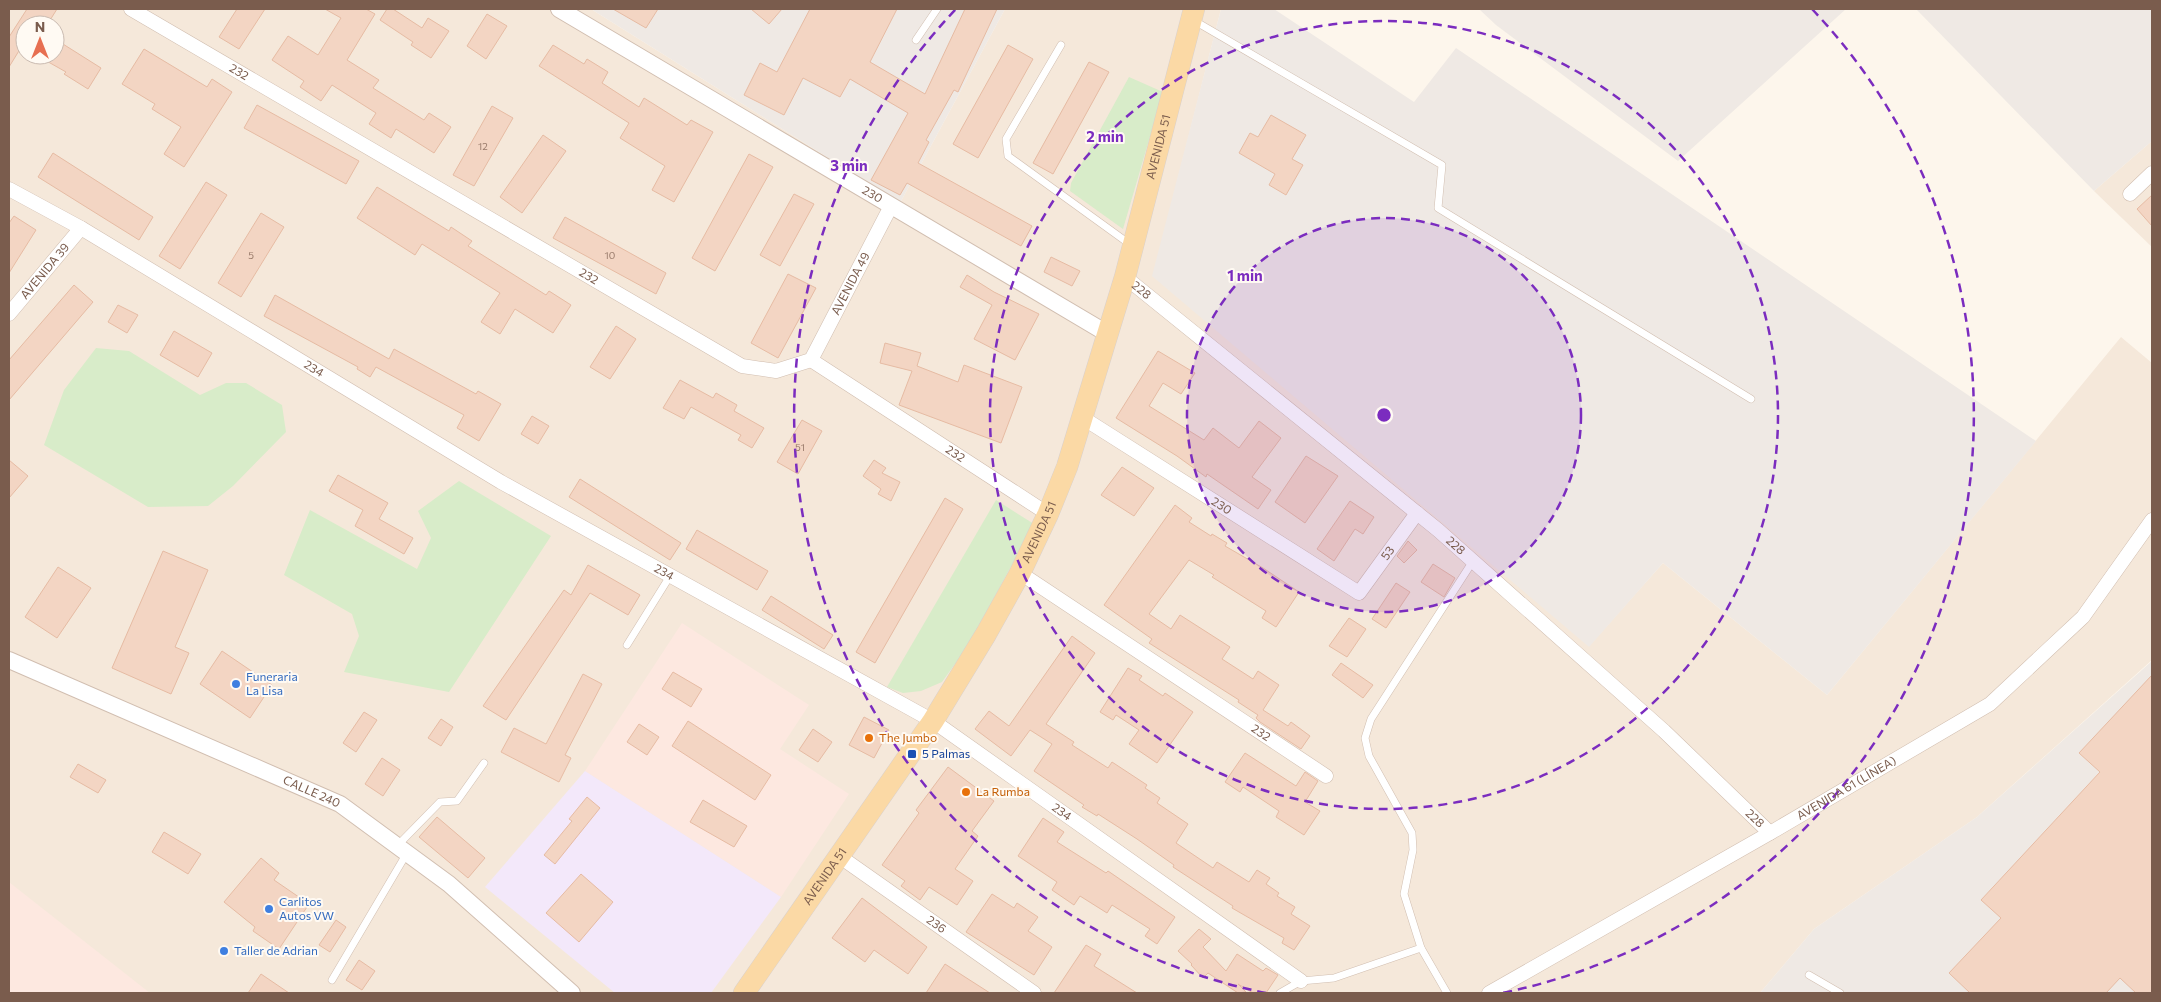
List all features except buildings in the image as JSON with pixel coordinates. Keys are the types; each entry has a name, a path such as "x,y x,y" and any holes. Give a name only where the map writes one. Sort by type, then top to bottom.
{"main road":[{"name":"AVENIDA 51","path":"744,993 912,754 933,721 986,634 1020,573 1048,514 1068,467 1125,277 1169,111 1192,14"}],"street":[{"name":"232","path":"131,9 742,366 776,371 811,360 1048,514"},
{"name":"230","path":"559,9 1108,334"},
{"path":"2130,194 2152,173"},
{"name":"234","path":"9,189 81,228 501,482 933,721 1301,981"},
{"name":"AVENIDA 49","path":"811,360 891,206"},
{"name":"AVENIDA 39","path":"9,314 81,228"},
{"name":"228","path":"1125,277 1417,513 1473,561 1664,731 1770,833"},
{"name":"230","path":"1083,418 1359,593"},
{"name":"53","path":"1359,593 1417,513"},
{"name":"AVENIDA 61 (LÍNEA)","path":"1489,993 1770,833 1990,704 2083,617 2152,520"},
{"name":"232","path":"1020,573 1326,776"},
{"name":"CALLE 240","path":"9,660 340,804 449,884 572,993"},
{"name":"236","path":"839,856 1034,993"}],"lane":[{"path":"916,40 938,9"},
{"path":"1192,14 1442,165 1438,208 1751,398"},
{"path":"1061,45 1006,139 1008,156 1132,246"},
{"path":"1447,993 1421,948 1404,894 1413,850 1412,833 1369,756 1365,738 1371,719 1473,561"},
{"path":"627,645 670,576"},
{"path":"332,980 402,849 440,802 457,801 484,763"},
{"path":"1280,993 1301,981 1334,978 1421,948"},
{"path":"1809,976 1840,993"}],"shaded area":[{"path":"9,9 591,9 900,203 1005,9 1221,9 1153,276 1589,646 1663,563 1827,695 2121,337 2152,363 2152,660 1977,817 1814,929 1760,993 9,993"},
{"path":"591,9 1005,9 900,203"},
{"path":"1221,9 1274,9 1414,102 1456,48 2036,441 1827,695 1663,563 1589,647 1152,276"},
{"path":"1479,9 1846,9 1678,161 1496,25"},
{"path":"1916,9 2152,9 2152,141 2094,191"},
{"path":"2152,141 2152,247 2094,191"},
{"path":"682,623 809,705 780,749 849,794 781,897 585,771"},
{"path":"2152,661 2152,993 1760,993 1814,929 1977,817"},
{"path":"585,771 781,897 711,993 615,993 485,887"},
{"path":"9,882 150,993 9,993"}],"green space":[{"path":"1129,77 1163,92 1123,229 1070,191 1071,183"},
{"path":"96,348 129,351 200,395 226,383 246,383 282,405 286,432 233,486 208,506 148,507 44,445 64,390"},
{"path":"459,481 551,536 449,692 344,672 359,636 352,614 284,575 310,510 417,569 431,538 418,511"},
{"path":"996,500 1034,524 968,646 942,682 921,691 903,693 887,687"}],"place":[{"name":"Funeraria La Lisa","path":"236,684"},
{"name":"The Jumbo","path":"869,738"},
{"name":"5 Palmas","path":"912,754"},
{"name":"La Rumba","path":"966,792"},
{"name":"Carlitos Autos VW","path":"269,909"},
{"name":"Taller de Adrian","path":"224,951"}]}
